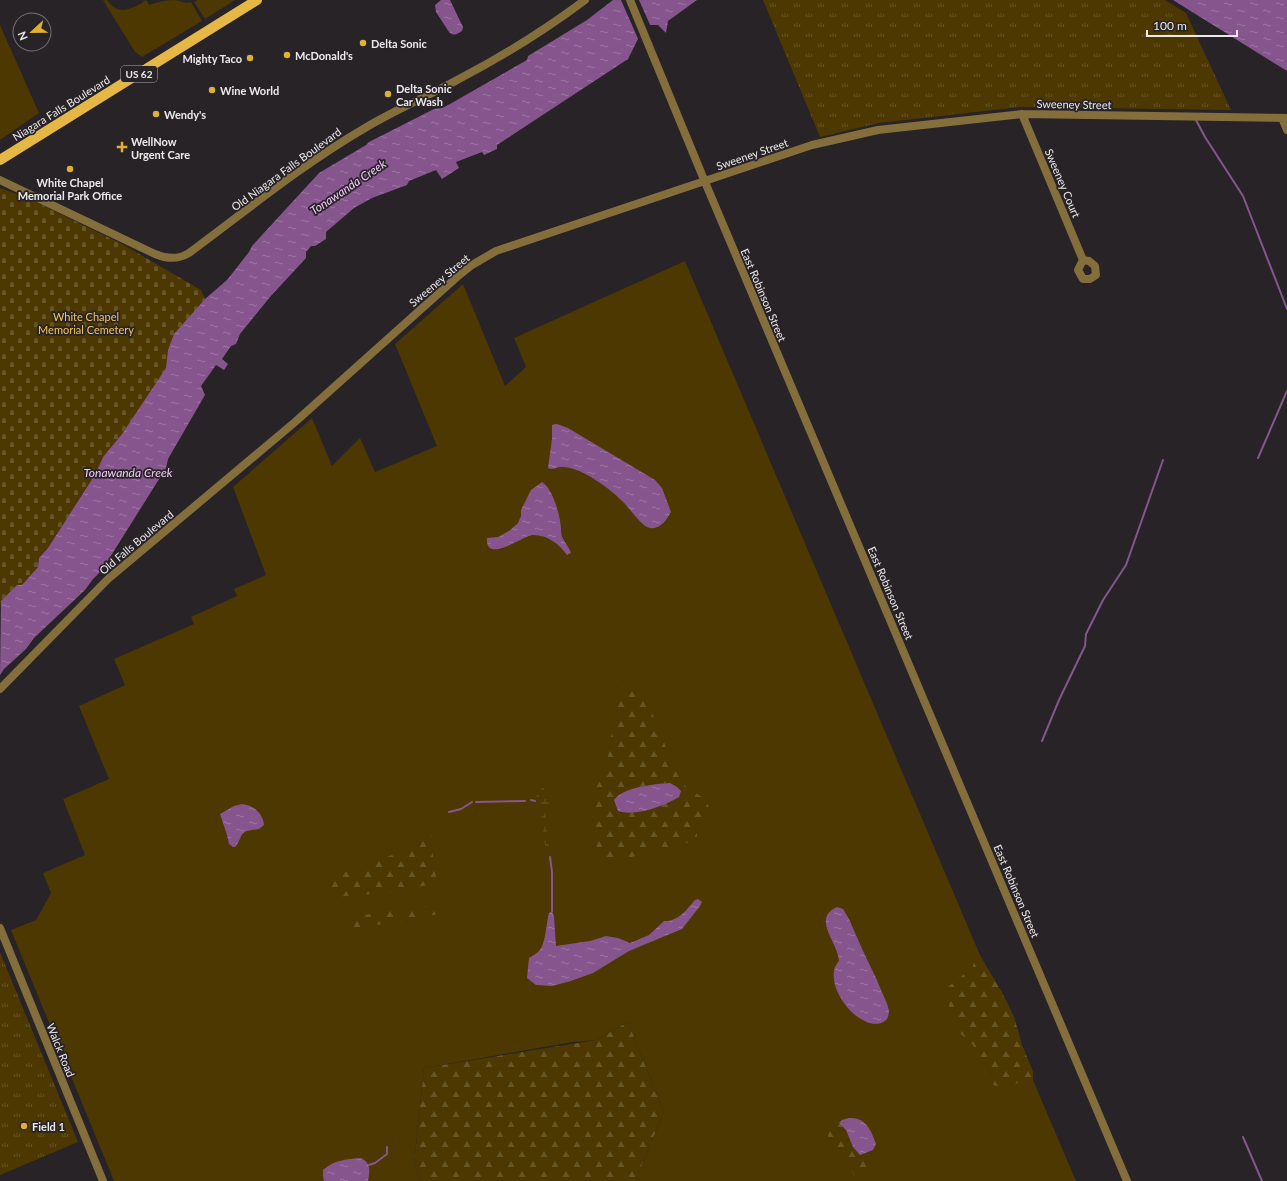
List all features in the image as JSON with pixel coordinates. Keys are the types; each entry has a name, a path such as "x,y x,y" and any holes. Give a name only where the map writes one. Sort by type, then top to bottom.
{"main road":[{"name":"Niagara Falls Boulevard","path":"0,160 257,0"}],"street":[{"name":"Old Niagara Falls Boulevard","path":"0,180 160,256 180,258 190,253 328,150 367,127 497,58 560,19 585,0"},
{"name":"East Robinson Street","path":"630,0 705,182 1127,1181"},
{"name":"Sweeney Street","path":"295,422 457,277 472,265 496,251 812,146 878,130 1022,114 1284,118"},
{"name":"Sweeney Court","path":"1022,114 1083,260"},
{"path":"1284,118 1287,130"},
{"name":"Old Falls Boulevard","path":"0,689 108,579 295,422"},
{"name":"Walck Road","path":"0,928 103,1181"}],"green space":[{"path":"103,0 107,0 119,10 126,10 134,7 145,0 149,5 172,0 184,3 191,2 202,21 142,57 135,52"},
{"path":"197,0 235,0 205,19 194,2"},
{"path":"763,0 1165,0 1186,13 1231,110 1021,107 879,123 820,137"},
{"path":"0,25 39,113 0,140"},
{"name":"White Chapel Memorial Cemetery","path":"0,188 30,199 122,244 201,290 205,299 194,312 168,350 167,368 122,434 103,457 96,473 48,548 39,558 38,567 22,585 1,601 0,609"},
{"path":"685,261 980,955 1014,1017 1022,1045 1033,1072 1033,1080 1076,1181 635,1181 664,1112 628,1022 596,1040 573,1042 424,1068 414,1164 421,1181 114,1181 11,930 36,920 51,893 43,873 85,855 63,799 109,779 79,706 125,685 114,659 194,624 191,617 237,596 234,589 266,575 233,487 312,418 332,466 360,438 375,472 437,446 395,344 463,284 505,386 526,367 514,338"},
{"path":"635,681 644,693 677,774 686,787 705,799 709,807 697,827 697,838 694,841 604,864 598,851 594,831 592,796 600,780 609,752 617,698 620,691 626,684","holes":["670,783 671,801 655,808 637,812 629,790 657,784"]},
{"path":"539,787 543,787 547,795 559,799 547,806 545,812 550,857 548,856 546,849 541,814 535,801"},
{"path":"428,831 433,839 433,859 436,877 433,884 384,893 334,897 329,877 363,867 404,850 415,838"},
{"path":"432,906 438,907 440,911 438,914 407,921 354,928 351,926 351,922 358,917 390,911"},
{"path":"0,952 78,1142 0,1175"},
{"path":"980,956 1001,991 1014,1017 1022,1045 1033,1072 1033,1080 1026,1080 1005,1088 993,1085 980,1065 973,1045 960,1033 946,998 949,986 972,968 976,957"},
{"path":"628,1022 664,1112 635,1181 421,1181 414,1164 424,1068 596,1040"},
{"path":"839,1123 846,1130 853,1147 860,1155 865,1154 870,1181 858,1181 830,1145 828,1135 832,1127"}],"water":[{"path":"441,0 450,0 463,27 462,31 455,34 449,32 436,12 435,5"},
{"name":"Tonawanda Creek","path":"613,0 697,0 668,21 666,33 658,25 645,25 628,59 497,145 497,149 484,155 482,152 456,162 459,168 442,179 436,170 409,181 407,185 372,198 354,208 326,232 326,239 315,246 311,246 306,252 306,258 270,297 240,334 236,344 231,346 222,359 228,364 224,370 216,365 201,386 205,395 168,459 166,468 102,570 85,590 34,638 26,649 4,669 0,675 1,601 17,585 22,585 38,567 39,558 48,548 96,473 103,457 122,434 166,368 168,350 174,334 205,299 227,280 252,246 319,173 369,142 434,109 442,108 450,104 527,60 528,56 587,20"},
{"path":"1173,0 1287,0 1287,71"},
{"path":"557,424 568,428 655,480 662,488 671,512 667,519 658,527 647,527 640,522 615,495 589,476 565,467 553,469 548,468 552,439 552,425"},
{"path":"542,482 546,485 553,496 559,516 561,534 571,553 567,555 553,541 538,535 528,536 506,547 498,549 492,549 488,546 487,538 498,537 509,531 518,523 521,516 521,510 531,490"},
{"path":"670,783 681,791 679,797 658,807 641,812 633,813 618,811 614,800 624,792 640,787"},
{"path":"242,804 257,810 262,817 264,825 259,829 245,832 241,836 236,846 233,847 229,844 220,814 234,806"},
{"path":"698,899 702,902 700,906 682,929 629,951 593,973 552,986 536,985 527,978 529,958 538,952 543,944 549,913 551,912 554,916 556,946 590,941 606,936 618,938 630,943 649,935 664,921 673,920 678,917 695,900"},
{"path":"837,907 843,909 849,919 887,1004 889,1015 886,1020 877,1024 866,1022 846,1006 834,982 834,971 839,961 838,954 828,931 826,918 830,912"},
{"path":"855,1118 864,1122 870,1129 876,1144 873,1150 860,1155 853,1147 846,1130 839,1123 842,1120"},
{"path":"361,1158 367,1162 369,1168 368,1181 324,1181 323,1170 327,1167 341,1161"}],"pier":[{"path":"621,0 639,0 651,27 646,27 639,41"}],"waterway":[{"path":"1196,120 1205,137 1243,196 1287,309"},
{"path":"1258,458 1287,391"},
{"path":"1042,741 1059,700 1085,646 1086,634 1103,600 1126,565 1163,460"},
{"path":"531,800 535,801"},
{"path":"476,802 525,801"},
{"path":"449,812 461,809 472,802"},
{"path":"550,857 552,872 552,912"},
{"path":"1243,1137 1262,1181"},
{"path":"369,1165 375,1163 387,1154 387,1147"}],"place":[{"name":"Delta Sonic","path":"363,43"},
{"name":"McDonald's","path":"287,55"},
{"name":"Mighty Taco","path":"250,58"},
{"name":"Wine World","path":"212,90"},
{"name":"Delta Sonic Car Wash","path":"388,94"},
{"name":"Wendy's","path":"156,114"},
{"name":"WellNow Urgent Care","path":"122,147"},
{"name":"White Chapel Memorial Park Office","path":"70,169"},
{"name":"Field 1","path":"24,1126"}]}
